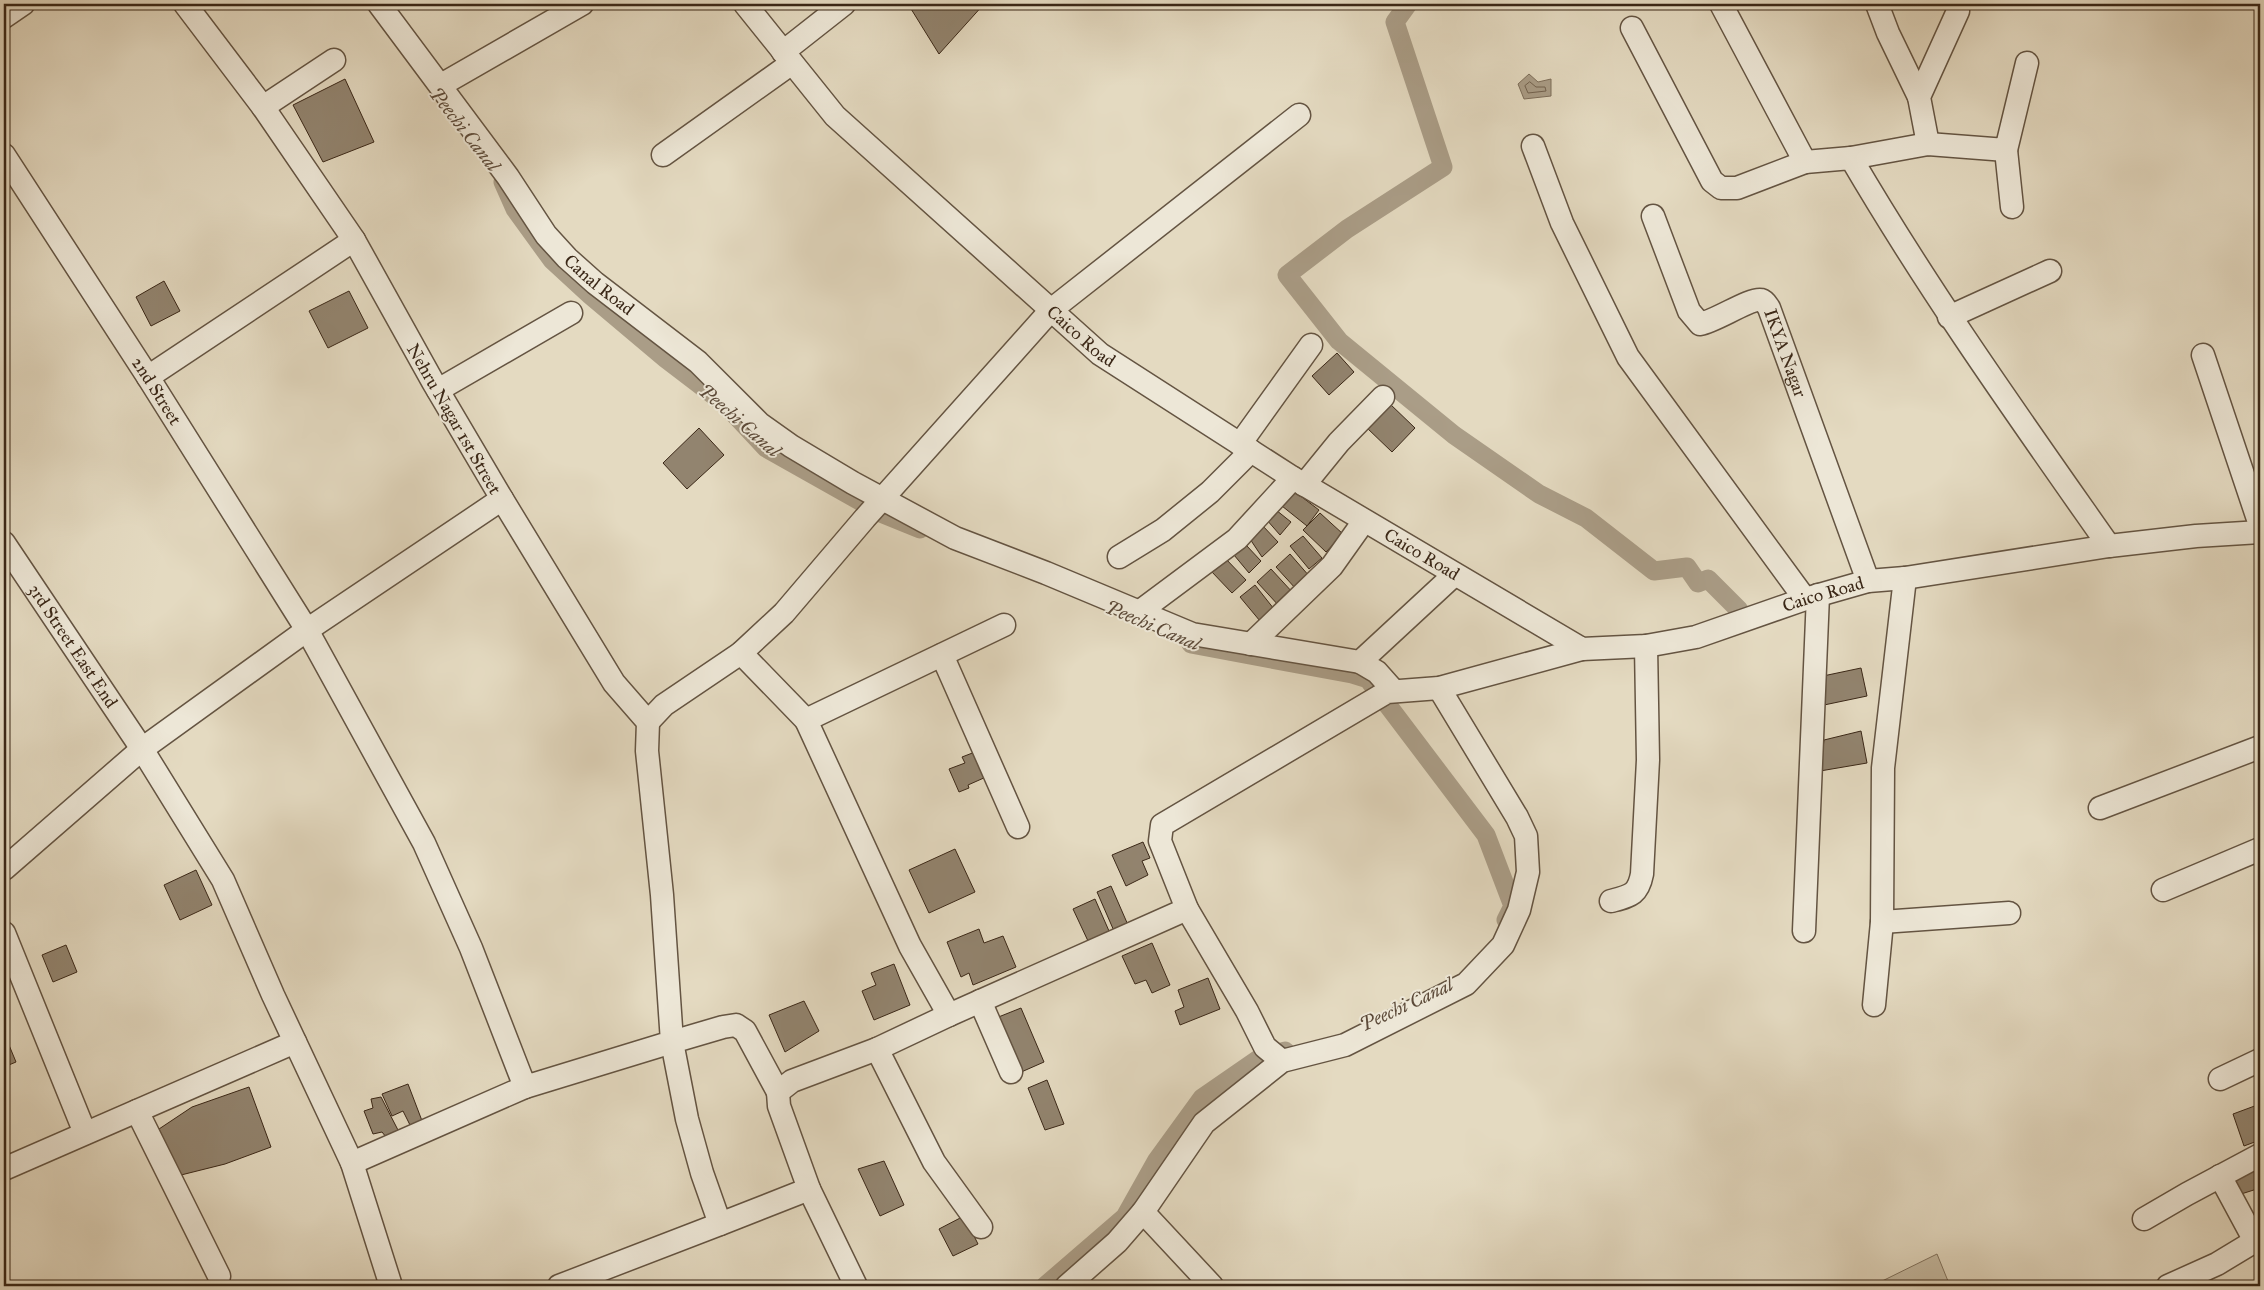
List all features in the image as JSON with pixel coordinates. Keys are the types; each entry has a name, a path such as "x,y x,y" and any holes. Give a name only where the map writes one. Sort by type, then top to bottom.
{"street":[{"path":"4,17 24,4"},
{"name":"Nehru Nagar 1st Street","path":"4,869 142,750 307,630 502,499 354,240 263,107 186,4"},
{"name":"Canal Road","path":"379,4 508,177 546,236 567,258 595,283 698,362 760,424 875,507 1046,573 1192,634 1360,662"},
{"path":"441,85 582,4"},
{"name":"Caico Road","path":"745,4 835,116 1100,354 1298,482 1582,649 1646,646 1696,637 1812,597 1868,581 1905,578 2109,546 2196,536 2260,532"},
{"path":"663,155 788,57 844,4"},
{"path":"1721,4 1805,162"},
{"path":"1877,4 1888,33 1919,97 1928,144"},
{"path":"1919,97 1958,11"},
{"path":"1632,28 1712,181 1721,188 1736,188 1805,162 1852,158 1928,144 2006,150"},
{"path":"263,107 334,60"},
{"path":"2012,207 2006,150 2027,63"},
{"path":"720,1224 702,1173 687,1119 672,1042 662,895 647,751 648,722 664,705 741,653 784,613 875,507 1051,310 1299,116"},
{"path":"1533,146 1562,223 1628,357 1812,597 1804,931"},
{"name":"2nd Street","path":"4,155 148,377 307,630 424,843 471,948 525,1087"},
{"path":"1852,158 1889,223 1949,317 2109,546"},
{"name":"IKYA Nagar","path":"1653,216 1689,311 1700,324 1711,322 1752,301 1759,300 1765,302 1770,308 1868,581"},
{"path":"148,377 354,240"},
{"path":"1949,317 2050,271"},
{"path":"438,390 571,313"},
{"path":"1118,557 1163,530 1210,492 1245,448 1311,345"},
{"path":"2202,355 2260,525"},
{"path":"1139,612 1237,539 1298,482 1383,397"},
{"path":"502,499 614,683 648,722"},
{"path":"1251,644 1332,566 1364,521"},
{"name":"3rd Street East End","path":"4,543 142,750 223,880 352,1163 391,1286"},
{"path":"1383,694 1378,672 1360,662 1454,575"},
{"path":"1874,1005 1882,922 1883,768 1905,578"},
{"path":"806,720 1004,625"},
{"path":"1610,901 1629,896 1639,887 1642,874 1648,760 1646,646"},
{"path":"1273,1054 1187,909 1160,841 1162,825 1383,694 1439,688 1582,649"},
{"path":"741,653 806,720 910,946 948,1015"},
{"path":"942,655 1018,827"},
{"path":"1067,1286 1118,1242 1143,1212 1204,1123 1273,1054 1345,1045 1466,984 1503,945 1520,910 1528,872 1526,836 1518,817 1439,688"},
{"path":"2100,808 2260,747"},
{"path":"2163,890 2260,849"},
{"path":"778,1092 792,1081 877,1049 948,1015 1187,909"},
{"path":"1882,922 2009,913"},
{"path":"4,933 85,1133"},
{"path":"980,1001 1011,1072"},
{"path":"352,1163 525,1087 723,1027 736,1025 745,1031 778,1092 779,1106 809,1189 856,1286"},
{"path":"4,1169 296,1042"},
{"path":"877,1049 934,1162 981,1227"},
{"path":"2220,1079 2260,1060"},
{"path":"137,1110 219,1276"},
{"path":"2144,1219 2260,1155"},
{"path":"2168,1286 2216,1264 2257,1240 2220,1176"},
{"path":"559,1286 809,1189"},
{"path":"1143,1212 1212,1286"}],"shaded area":[{"path":"1937,1254 1950,1286 1872,1286"}],"water":[{"path":"1529,74 1538,82 1551,79 1551,96 1524,99 1518,84"}],"building":[{"path":"908,4 984,4 939,54"},
{"path":"345,79 374,142 323,162 293,105"},
{"path":"164,281 180,311 151,326 136,297"},
{"path":"349,291 368,328 328,348 309,311"},
{"path":"1337,353 1354,372 1329,395 1312,376"},
{"path":"1389,403 1415,428 1392,452 1366,427"},
{"path":"699,428 724,455 687,489 663,463"},
{"path":"1294,491 1319,510 1307,526 1282,506"},
{"path":"1276,510 1291,522 1280,535 1266,519"},
{"path":"1320,513 1343,534 1326,552 1303,530"},
{"path":"1262,525 1278,542 1262,557 1248,536"},
{"path":"1303,536 1322,558 1309,569 1290,546"},
{"path":"1246,545 1261,561 1249,573 1234,555"},
{"path":"1290,554 1310,577 1296,589 1276,567"},
{"path":"1225,558 1246,580 1232,593 1211,571"},
{"path":"1271,569 1294,594 1280,607 1257,582"},
{"path":"1255,585 1274,609 1260,621 1240,597"},
{"path":"1861,668 1867,696 1824,705 1823,676"},
{"path":"1861,731 1867,763 1820,771 1824,740"},
{"path":"975,752 986,777 968,785 969,788 959,792 949,769 965,763 962,757"},
{"path":"1143,842 1150,858 1142,861 1148,875 1126,886 1112,855"},
{"path":"955,849 975,892 929,913 909,870"},
{"path":"196,870 212,905 180,920 164,885"},
{"path":"1111,886 1128,925 1114,931 1097,892"},
{"path":"1095,899 1109,931 1088,941 1073,909"},
{"path":"979,929 984,943 1003,936 1016,967 973,985 969,973 961,977 947,942"},
{"path":"1152,943 1170,985 1152,993 1146,980 1135,984 1122,956"},
{"path":"66,945 77,972 53,982 42,955"},
{"path":"894,964 910,1005 874,1020 862,991 876,985 871,973"},
{"path":"1208,978 1220,1009 1180,1025 1175,1011 1184,1007 1178,990"},
{"path":"804,1001 819,1031 785,1052 769,1015"},
{"path":"1021,1008 1044,1062 1019,1073 996,1018"},
{"path":"4,1033 16,1062 4,1067"},
{"path":"1047,1080 1064,1124 1045,1130 1028,1088"},
{"path":"408,1084 424,1126 412,1129 403,1111 392,1116 382,1094"},
{"path":"249,1087 271,1147 225,1164 181,1175 153,1133 192,1107"},
{"path":"381,1097 399,1132 386,1137 382,1132 373,1134 364,1111 373,1108 371,1099"},
{"path":"2260,1104 2260,1140 2244,1146 2233,1114"},
{"path":"884,1161 904,1205 880,1216 858,1169"},
{"path":"2253,1163 2260,1181 2260,1188 2238,1195 2230,1176"},
{"path":"964,1216 978,1244 953,1256 939,1229"}],"waterway":[{"path":"1408,4 1395,22 1443,167 1347,229 1287,275 1339,341 1454,435 1539,494 1586,518 1654,571 1687,567 1698,583 1708,579 1739,610"},
{"name":"Peechi Canal","path":"503,182 515,209 552,260 590,295 666,359 725,404 766,448 883,514 920,529"},
{"name":"Peechi Canal","path":"1191,644 1352,674 1368,679 1486,835 1513,906 1506,920"},
{"name":"Peechi Canal","path":"1045,1286 1125,1217 1157,1160 1202,1098 1257,1060 1285,1051"}]}
